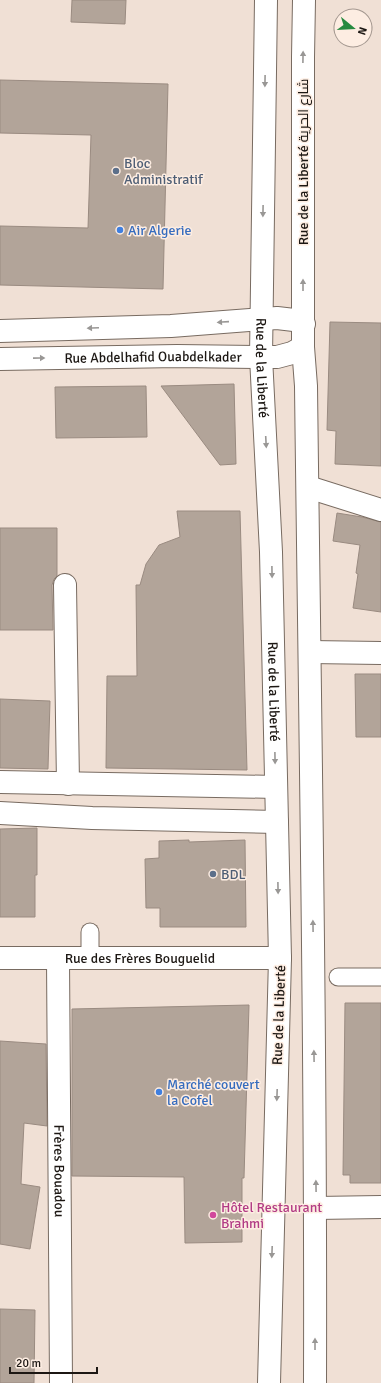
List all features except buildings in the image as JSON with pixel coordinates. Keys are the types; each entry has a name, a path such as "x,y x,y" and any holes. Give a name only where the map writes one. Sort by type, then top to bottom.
{"main road":[{"name":"Rue de la Liberté","path":"266,0 261,357 271,552 280,958 269,1383"},
{"name":"Rue de la Liberté شارع الحرية","path":"304,0 304,324"},
{"name":"Rue Abdelhafid Ouabdelkader","path":"0,331 171,326 277,318 294,320 304,324"},
{"path":"304,324 303,347 306,386 308,487 316,1208 315,1383"},
{"name":"Rue Abdelhafid Ouabdelkader","path":"0,359 177,356 261,357 292,353 303,347"},
{"path":"308,487 381,510"},
{"path":"65,585 68,784"},
{"path":"310,652 381,653"},
{"path":"0,782 276,787"},
{"path":"0,813 92,824 277,822"},
{"name":"Rue des Frères Bouguelid","path":"0,958 280,958"},
{"name":"Frères Bouadou","path":"58,958 60,1383"},
{"path":"316,1208 381,1207"}],"lane":[{"path":"90,932 90,958"},
{"path":"338,977 381,977"}],"place":[{"name":"Bloc Administratif","path":"116,171"},
{"name":"Air Algerie","path":"120,230"},
{"name":"BDL","path":"213,874"},
{"name":"Marché couvert la Cofel","path":"159,1092"},
{"name":"Hôtel Restaurant Brahmi","path":"213,1215"}]}
